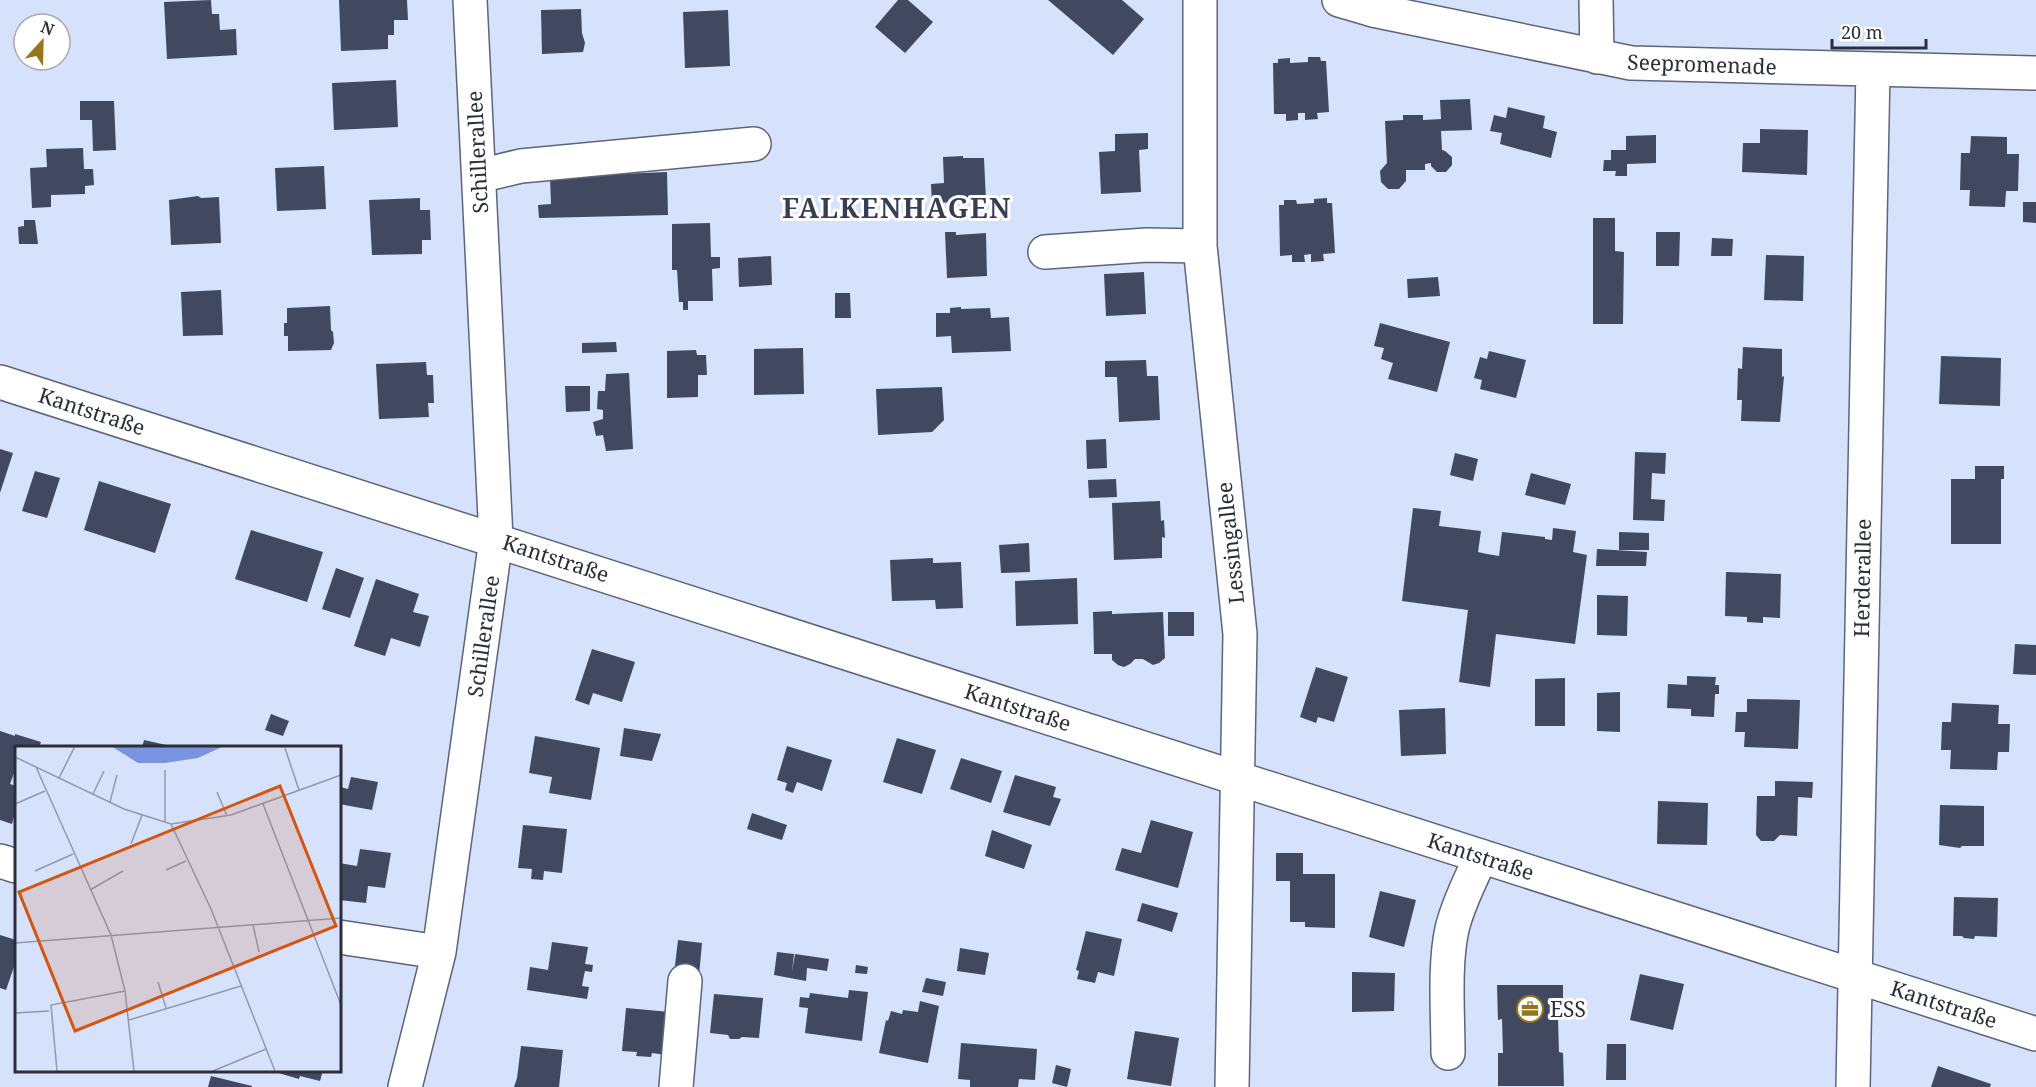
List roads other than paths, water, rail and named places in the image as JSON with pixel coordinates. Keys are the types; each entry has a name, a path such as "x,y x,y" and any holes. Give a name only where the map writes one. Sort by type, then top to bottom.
{"street":[{"name":"Schillerallee","path":"405,1087 439,952 496,539 470,0"},
{"name":"Lessingallee","path":"1200,0 1200,246 1240,634 1232,1087"},
{"name":"Seepromenade","path":"1339,0 1373,10 1631,63 2036,73"},
{"path":"1596,0 1597,57"},
{"name":"Herderallee","path":"1853,1087 1873,69"},
{"path":"479,176 520,166 754,144"},
{"path":"1045,252 1147,245 1200,246"},
{"name":"Kantstraße","path":"0,382 2036,1034"},
{"path":"1448,1053 1449,962 1452,931 1459,905 1481,856"},
{"path":"0,861 15,866"},
{"path":"340,937 439,952"},
{"path":"676,1087 685,981"}],"place":[{"name":"ESS","path":"1530,1009"}],"district":[{"name":"FALKENHAGEN","path":"897,207"}]}
